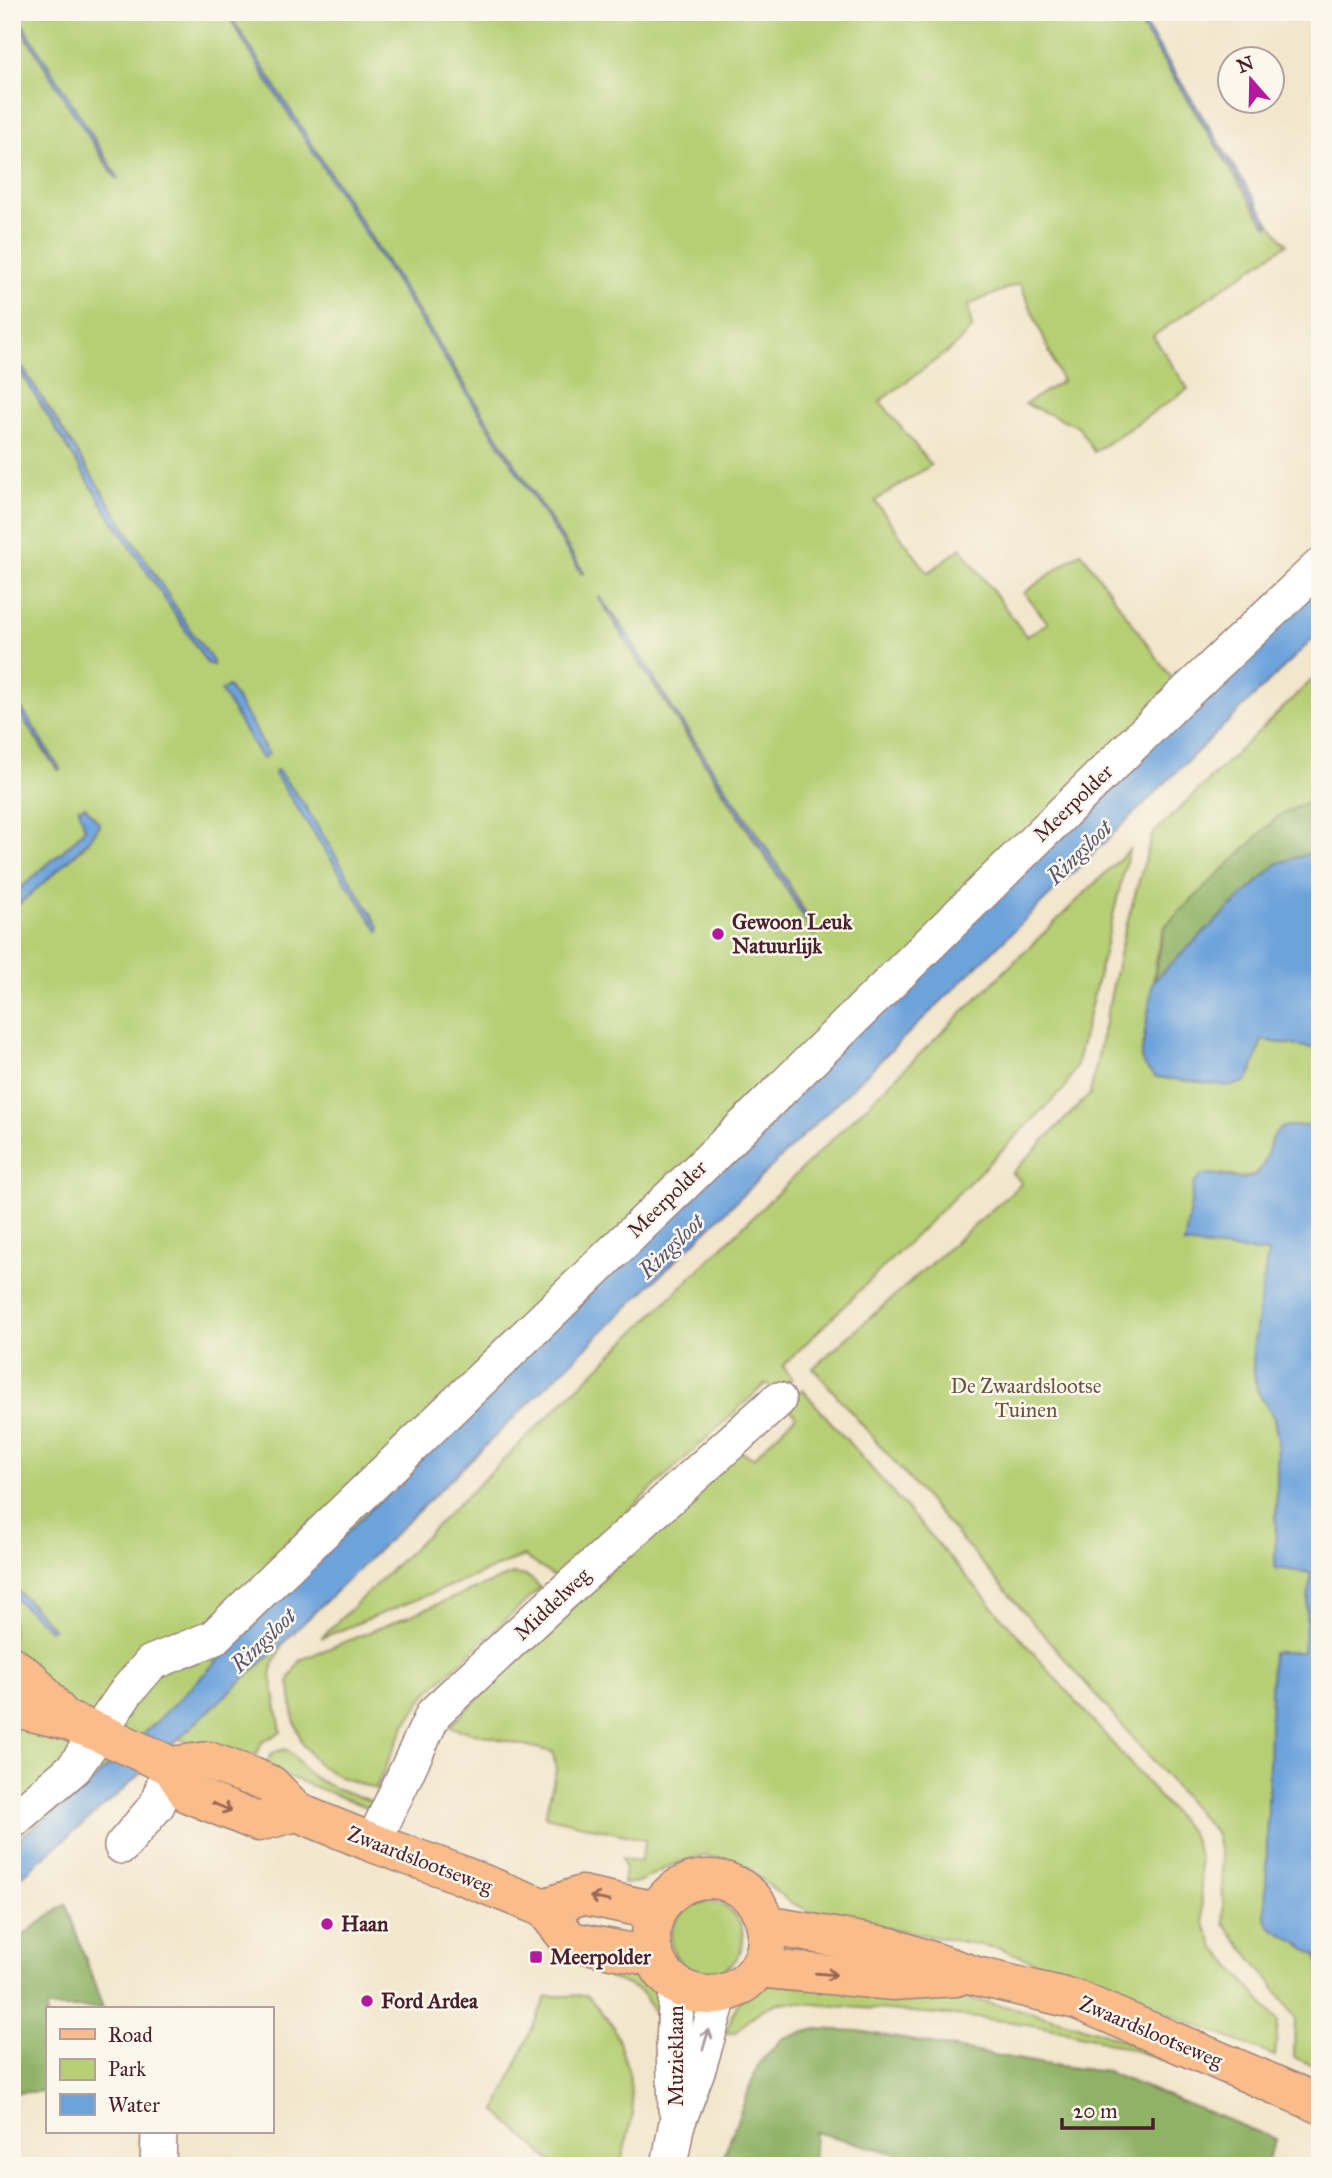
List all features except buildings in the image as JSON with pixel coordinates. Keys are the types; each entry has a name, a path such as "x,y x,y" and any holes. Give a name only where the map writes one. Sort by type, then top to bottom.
{"main road":[{"path":"12,1666 82,1726"},
{"path":"12,1707 82,1726 156,1759"},
{"name":"Zwaardslootseweg","path":"156,1759 208,1761 253,1777 271,1785 297,1812 544,1908"},
{"path":"657,1911 582,1895 544,1908 570,1941 666,1971 691,1992 705,1995 735,1989 748,1980 758,1968 765,1947 765,1925 760,1910 751,1897 739,1887 716,1880 693,1881 678,1887 657,1911 651,1934 666,1971"},
{"name":"Zwaardslootseweg","path":"765,1925 890,1947 976,1976 1077,2000 1320,2104"},
{"name":"Zwaardslootseweg","path":"758,1968 893,1980 976,1976"}],"street":[{"name":"Meerpolder","path":"12,1821 74,1768 82,1726 127,1691 152,1663 213,1638 754,1116 1168,710 1320,566"},
{"name":"Middelweg","path":"373,1843 434,1713 778,1400"},
{"path":"122,1846 157,1805 156,1759"},
{"name":"Muzieklaan","path":"666,1971 674,2045 676,2127"},
{"name":"Muzieklaan","path":"669,2166 676,2127 698,2068 720,1994"},
{"path":"158,2166 159,2132"}],"green space":[{"path":"15,12 226,12 582,573 584,572 228,12 1133,12 1264,224 1269,222 1287,244 1153,336 1188,389 1094,452 1078,426 1025,404 1062,381 1020,283 968,305 972,328 955,346 880,401 931,465 875,501 928,573 961,548 1026,636 1048,623 1024,593 1081,552 1179,688 1320,578 152,1726 87,1786 12,1844 12,1596 50,1629 53,1628 12,1585 12,910 84,847 100,826 79,808 85,828 12,896 12,702 51,762 58,770 60,768 12,693 12,358 105,508 207,663 213,665 213,662 12,351 12,15 113,175 118,177","holes":["599,598 628,635 670,705 764,844 815,931 811,933 810,926","229,687 268,753 262,758 222,691"]},
{"name":"De Zwaardslootse Tuinen","path":"1320,672 1320,801 1303,804 1279,816 1165,926 1159,944 1141,1059 1251,1074 1262,1040 1320,1049 1319,1117 1312,1125 1284,1127 1272,1140 1265,1162 1252,1176 1221,1174 1184,1243 1269,1253 1253,1349 1258,1392 1274,1418 1278,1440 1275,1568 1311,1573 1303,1653 1273,1652 1270,1927 1318,1955 1320,2069 1294,2057 1295,2018 1272,1984 1224,1924 1221,1858 1216,1834 813,1368 1022,1183 1012,1173 1090,1094 1123,937 1152,835"},
{"path":"1320,801 1320,850 1277,864 1153,981 1165,926 1279,816 1303,804"},
{"path":"1129,850 1076,1067 1064,1089 783,1366 792,1379 776,1392 766,1383 556,1578 524,1556 321,1638"},
{"path":"802,1389 1191,1833 1199,1856 1203,1920 1214,1946 1278,2021 1275,2056 1002,1949 821,1916 789,1902 748,1868 723,1859 705,1856 693,1859 672,1865 638,1882 623,1884 625,1868 622,1858 640,1862 646,1840 545,1816 556,1770 553,1752 449,1727 736,1449 753,1458 796,1416 785,1402"},
{"path":"512,1574 528,1577 540,1588 426,1694 405,1725 375,1789 340,1777 319,1765 302,1743 294,1719 289,1680 300,1660"},
{"path":"285,1641 274,1662 271,1675 281,1732 262,1742 257,1754 246,1757 178,1739"},
{"path":"285,1749 313,1777 329,1786 373,1802 371,1809 264,1767 272,1753"},
{"path":"707,1902 727,1908 737,1918 743,1938 737,1958 727,1968 707,1974 687,1968 677,1958 671,1938 677,1918 687,1908"},
{"path":"66,1904 103,2007 46,2007 46,2091 12,2093 12,1943"},
{"path":"606,1959 631,1967 647,1976 657,1991 664,2017 657,2019 643,1993 609,1978 605,1970"},
{"path":"772,1984 873,1989 964,1998 1024,2010 1083,2027 1170,2058 1168,2062 1091,2038 1012,2022 792,2002 767,2007 735,2033 726,2033 740,2001 752,1992"},
{"path":"587,1995 614,2027 629,2073 633,2114 620,2166 556,2166 496,2111 546,1997"},
{"path":"817,2029 859,2031 1044,2064 1107,2072 1276,2139 1265,2166 1056,2166 988,2158 987,2166 943,2166 815,2132 813,2166 720,2166 759,2063 783,2038"}],"water":[{"path":"12,12 15,12 117,179 70,108"},
{"path":"228,12 584,573 582,574"},
{"path":"1133,12 1137,12 1269,222 1268,226"},
{"path":"12,351 191,631 213,661 213,665 207,663 105,508 12,358"},
{"name":"Ringsloot","path":"1320,578 1320,632 285,1641 117,1795 12,1884 12,1844 87,1786 152,1726 633,1248"},
{"path":"600,597 777,865 815,932 814,935 779,876"},
{"path":"228,686 269,754 262,759 221,691"},
{"path":"12,693 60,769 58,770 12,702"},
{"path":"277,770 302,801 380,928 379,932 274,773"},
{"path":"85,806 99,823 95,831 61,867 12,910 12,896 85,828 79,809"},
{"path":"1320,850 1320,1049 1262,1040 1251,1074 1245,1082 1231,1086 1155,1077 1141,1059 1153,981 1277,864"},
{"path":"1320,1115 1320,1971 1317,1955 1270,1927 1265,1918 1272,1652 1303,1652 1311,1573 1275,1568 1278,1440 1274,1418 1258,1392 1253,1348 1268,1253 1184,1244 1194,1184 1200,1176 1213,1174 1244,1179 1257,1174 1278,1130 1288,1126 1312,1125"},
{"path":"12,1585 53,1628 50,1630 12,1596"}],"place":[{"name":"Gewoon Leuk Natuurlijk","path":"718,934"},
{"name":"Haan","path":"327,1924"},
{"name":"Meerpolder","path":"536,1957"},
{"name":"Ford Ardea","path":"367,2001"}]}
